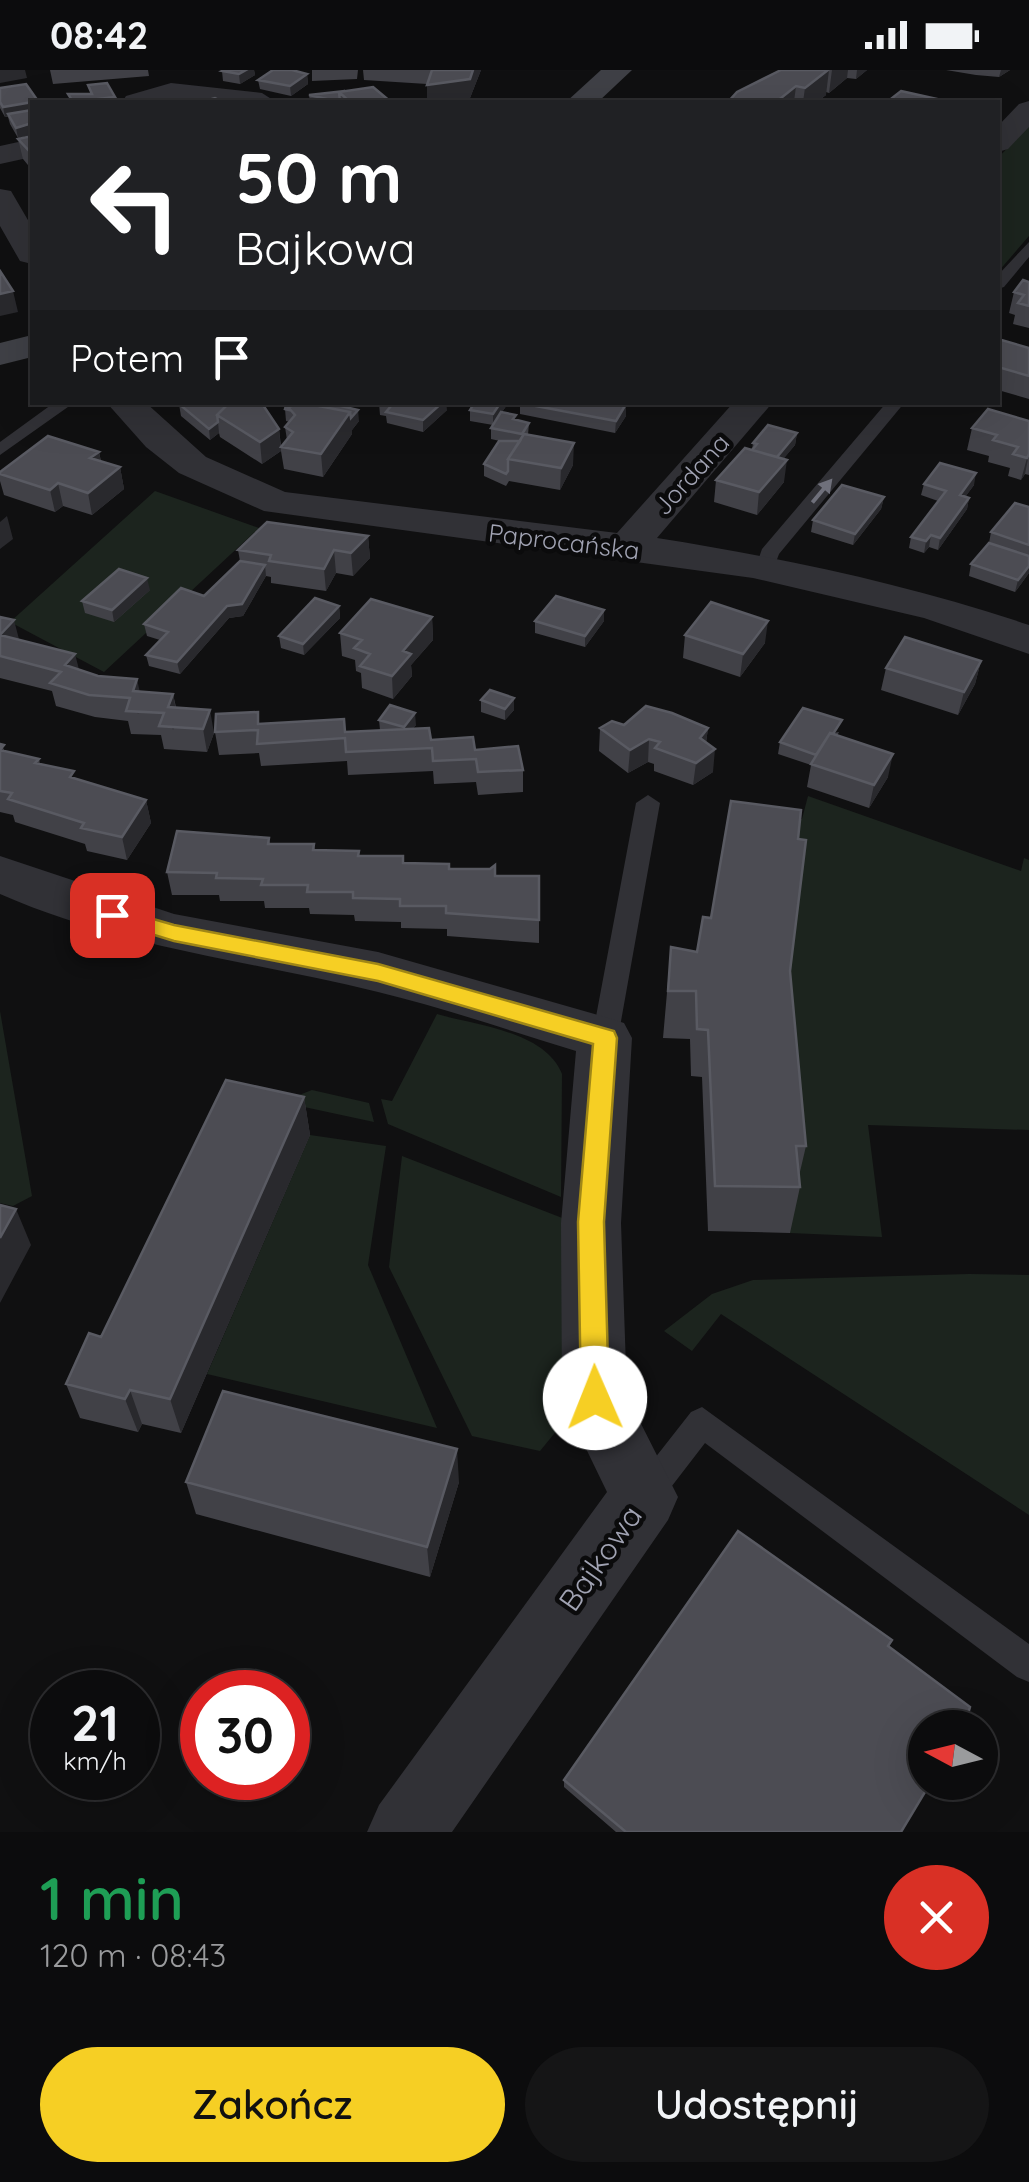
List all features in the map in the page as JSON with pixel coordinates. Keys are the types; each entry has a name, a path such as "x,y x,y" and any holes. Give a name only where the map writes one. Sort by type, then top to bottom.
{"main road":[{"path":"583,100 618,70"},
{"path":"616,100 647,70"},
{"path":"0,336 30,329"},
{"path":"0,354 30,346"}],"street":[{"path":"142,100 171,90 247,100"},
{"path":"1000,141 1028,113"},
{"path":"0,154 30,148"},
{"path":"0,198 30,250"},
{"name":"Paprocańska","path":"127,405 176,458 220,484 278,503 765,569 876,592 1029,640"},
{"name":"Jordana","path":"634,549 638,532 753,405"},
{"path":"0,874 52,896 174,933 378,972 606,1038"},
{"name":"Bajkowa","path":"406,1832 644,1496 595,1398 591,1222 606,1038"}],"lane":[{"path":"1000,282 1029,247"},
{"path":"0,450 62,405"},
{"path":"765,569 769,553 894,405"},
{"path":"606,1038 648,803"},
{"path":"644,1496 702,1422 1029,1666"}],"shaded area":[{"path":"1029,125 1029,236 1000,270 1000,156"},
{"path":"155,491 259,528 104,672 10,622"},
{"path":"808,796 1021,871 1024,858 1029,860 1029,1130 868,1125 882,1237 790,1233 728,819 802,819"},
{"path":"0,1011 32,1196 13,1206 0,1203"},
{"path":"437,1014 526,1039 553,1060 562,1074 561,1197 388,1124 381,1099 392,1101"},
{"path":"312,1090 369,1103 374,1122 281,1102"},
{"path":"310,1135 386,1146 368,1265 437,1428 207,1374"},
{"path":"402,1156 583,1226 585,1396 540,1451 472,1436 389,1267"},
{"path":"1029,1275 1029,1515 721,1314 692,1351 664,1331 712,1294 753,1280"}],"building":[{"path":"273,70 307,74 290,86 258,80"},
{"path":"432,70 473,70 470,79 427,85"},
{"path":"781,70 828,70 805,88 796,86 778,100 730,100 737,92"},
{"path":"107,83 115,97 72,100 68,94 92,94 88,85"},
{"path":"26,84 37,100 3,107 0,88"},
{"path":"373,87 389,100 348,100 339,92"},
{"path":"345,91 339,92 340,100 309,95"},
{"path":"901,91 937,99 936,100 890,100"},
{"path":"30,110 30,124 16,128 8,114"},
{"path":"30,136 30,152 18,139"},
{"path":"0,271 13,291 0,294"},
{"path":"1023,280 1029,282 1029,306 1018,303 1024,295 1014,292"},
{"path":"1000,340 1029,348 1029,376 1000,368"},
{"path":"180,405 227,405 209,429"},
{"path":"227,405 263,405 279,429 260,442 217,415"},
{"path":"313,405 358,410 351,418 350,412"},
{"path":"313,405 350,412 321,454 281,447 293,432 285,427 295,415 288,407"},
{"path":"440,405 423,420 386,412 391,406"},
{"path":"473,405 499,405 493,414 470,410"},
{"path":"531,405 625,405 616,421"},
{"path":"988,409 1029,421 1027,458 1013,454 1018,447 993,440 997,435 972,428"},
{"path":"501,412 529,423 522,434 491,428"},
{"path":"768,425 797,433 777,457 752,450"},
{"path":"524,434 574,443 561,468 508,459"},
{"path":"48,436 99,452 90,458 120,467 88,493 58,483 50,490 0,474"},
{"path":"499,441 520,441 508,459 506,474 484,464"},
{"path":"745,448 787,460 759,492 716,480"},
{"path":"940,463 976,473 960,495 969,498 940,538 931,535 926,541 911,537 946,491 924,484"},
{"path":"842,485 884,497 855,534 813,520"},
{"path":"1015,503 1029,507 1029,545 991,532"},
{"path":"267,522 368,536 351,553 334,550 324,569 269,561 271,555 238,550"},
{"path":"989,543 1029,556 1029,566 1018,580 971,564"},
{"path":"240,561 265,565 242,604 227,606 177,662 146,655 168,632 144,624 181,588 204,596"},
{"path":"119,569 147,578 112,610 82,601"},
{"path":"556,596 604,610 585,636 535,621"},
{"path":"315,598 339,606 303,644 279,636"},
{"path":"371,599 432,617 403,651 411,654 392,676 360,666 370,654 354,648 362,640 340,633"},
{"path":"711,602 768,621 743,654 685,635"},
{"path":"0,617 14,620 0,635"},
{"path":"0,635 75,654 65,665 98,676 137,679 133,691 173,694 168,707 210,710 203,729 159,726 164,713 126,711 130,698 89,695 50,683 61,672 0,656"},
{"path":"905,637 981,661 964,692 886,668"},
{"path":"490,690 514,698 505,709 481,700"},
{"path":"390,705 415,713 404,727 379,720"},
{"path":"646,706 708,728 700,738 715,749 696,763 655,748 660,742 649,739 630,750 600,728 612,721 624,725"},
{"path":"803,708 842,720 816,755 780,742"},
{"path":"258,712 258,724 344,719 345,732 429,728 431,740 473,737 475,750 518,746 523,770 478,772 476,759 433,761 432,748 346,752 345,738 257,744 258,730 215,732 216,714"},
{"path":"830,733 893,754 874,785 811,764"},
{"path":"0,750 39,759 35,763 74,771 70,777 146,800 122,837 81,828 84,823 8,799 12,793 0,791"},
{"path":"731,801 801,810 798,839 806,840 790,971 806,1146 796,1146 800,1187 715,1186 708,1030 697,1029 696,991 668,991 671,947 697,952 703,917 711,918"},
{"path":"177,831 269,838 268,844 314,844 313,850 359,851 358,856 403,856 403,863 449,864 449,869 490,869 495,865 495,876 539,876 539,920 446,913 446,906 400,906 400,899 353,898 353,892 307,892 308,885 261,885 263,879 216,878 217,873 167,872"},
{"path":"226,1080 304,1097 170,1399 130,1390 125,1399 66,1384 89,1333 101,1337"},
{"path":"0,1205 16,1209 0,1238"},
{"path":"223,1391 457,1449 427,1547 186,1482"},
{"path":"738,1531 892,1640 888,1646 970,1707 908,1710 908,1800 920,1800 901,1832 626,1832 564,1780"}],"route":[{"path":"112,915 174,933 378,972 606,1038 591,1222 595,1398"}]}
